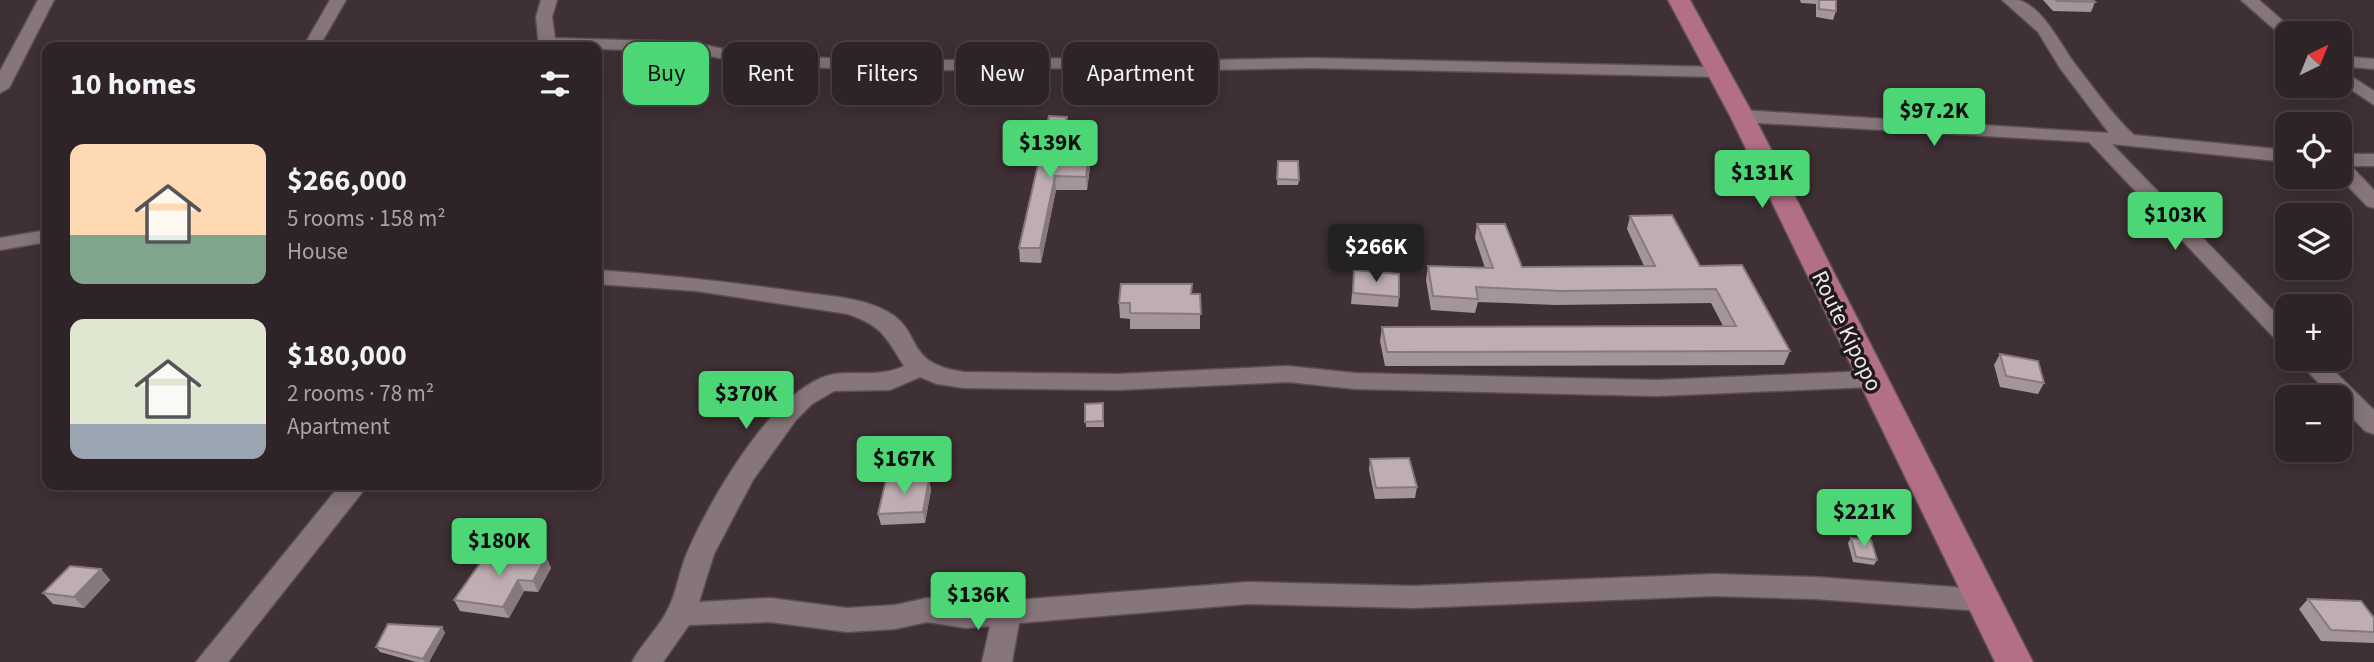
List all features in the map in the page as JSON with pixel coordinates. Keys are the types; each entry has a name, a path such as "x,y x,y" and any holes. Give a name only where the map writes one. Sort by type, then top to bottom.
{"main road":[{"name":"Route Kipopo","path":"1679,0 1742,116 2014,662"}],"street":[{"path":"0,88 6,65 46,0"},
{"path":"315,42 338,0"},
{"path":"547,42 544,17 550,0"},
{"path":"2010,0 2045,29 2066,64 2105,112 2108,122 2131,143"},
{"path":"2249,0 2275,21"},
{"path":"602,46 692,47 746,59 890,66 928,63 1080,63 1153,54 1206,65 1311,62 1719,72"},
{"path":"2352,62 2374,64"},
{"path":"2352,83 2374,100"},
{"path":"1742,116 2094,137 2131,143 2275,155"},
{"path":"2094,137 2275,326"},
{"path":"2352,160 2374,160"},
{"path":"2352,179 2374,202"},
{"path":"0,244 42,237"},
{"path":"602,277 632,282 696,284 852,307 880,317 890,325 912,360 921,367 937,376 964,380 1118,382 1288,374 1379,382 1657,388 1871,379"},
{"path":"647,662 681,614 700,554 743,474 803,398 830,383 890,382 921,367"},
{"path":"2320,371 2374,425"},
{"path":"211,662 351,490"},
{"path":"681,614 770,610 847,620 895,617 927,610 966,616 1248,593 1413,597 1714,585 1815,588 1982,600"},
{"path":"998,662 1007,611"}],"building":[{"path":"1819,0 1836,0 1836,11 1819,9"},
{"path":"2093,0 2095,2 2057,1"},
{"path":"1049,116 1067,117 1060,153 1089,153 1086,177 1055,176 1040,248 1019,248"},
{"path":"1278,161 1298,161 1299,180 1277,179"},
{"path":"1672,215 1700,266 1742,265 1790,351 1387,352 1382,327 1736,326 1716,289 1560,291 1476,287 1478,299 1433,296 1428,266 1493,268 1477,224 1505,224 1522,267 1655,266 1630,216"},
{"path":"1354,270 1399,274 1399,297 1353,293"},
{"path":"1121,284 1192,284 1191,294 1200,294 1201,314 1130,313 1130,303 1119,303"},
{"path":"2000,354 2038,361 2044,383 2006,376"},
{"path":"1103,403 1103,421 1085,422 1085,404"},
{"path":"1409,458 1417,487 1376,488 1370,459"},
{"path":"929,479 923,512 878,514 886,480"},
{"path":"1851,538 1871,540 1877,560 1856,557"},
{"path":"488,552 546,557 533,581 518,580 503,607 454,600"},
{"path":"70,566 101,569 74,597 43,593"},
{"path":"2308,599 2361,601 2374,618 2374,632 2331,630"},
{"path":"388,624 442,627 423,659 376,647"}]}
